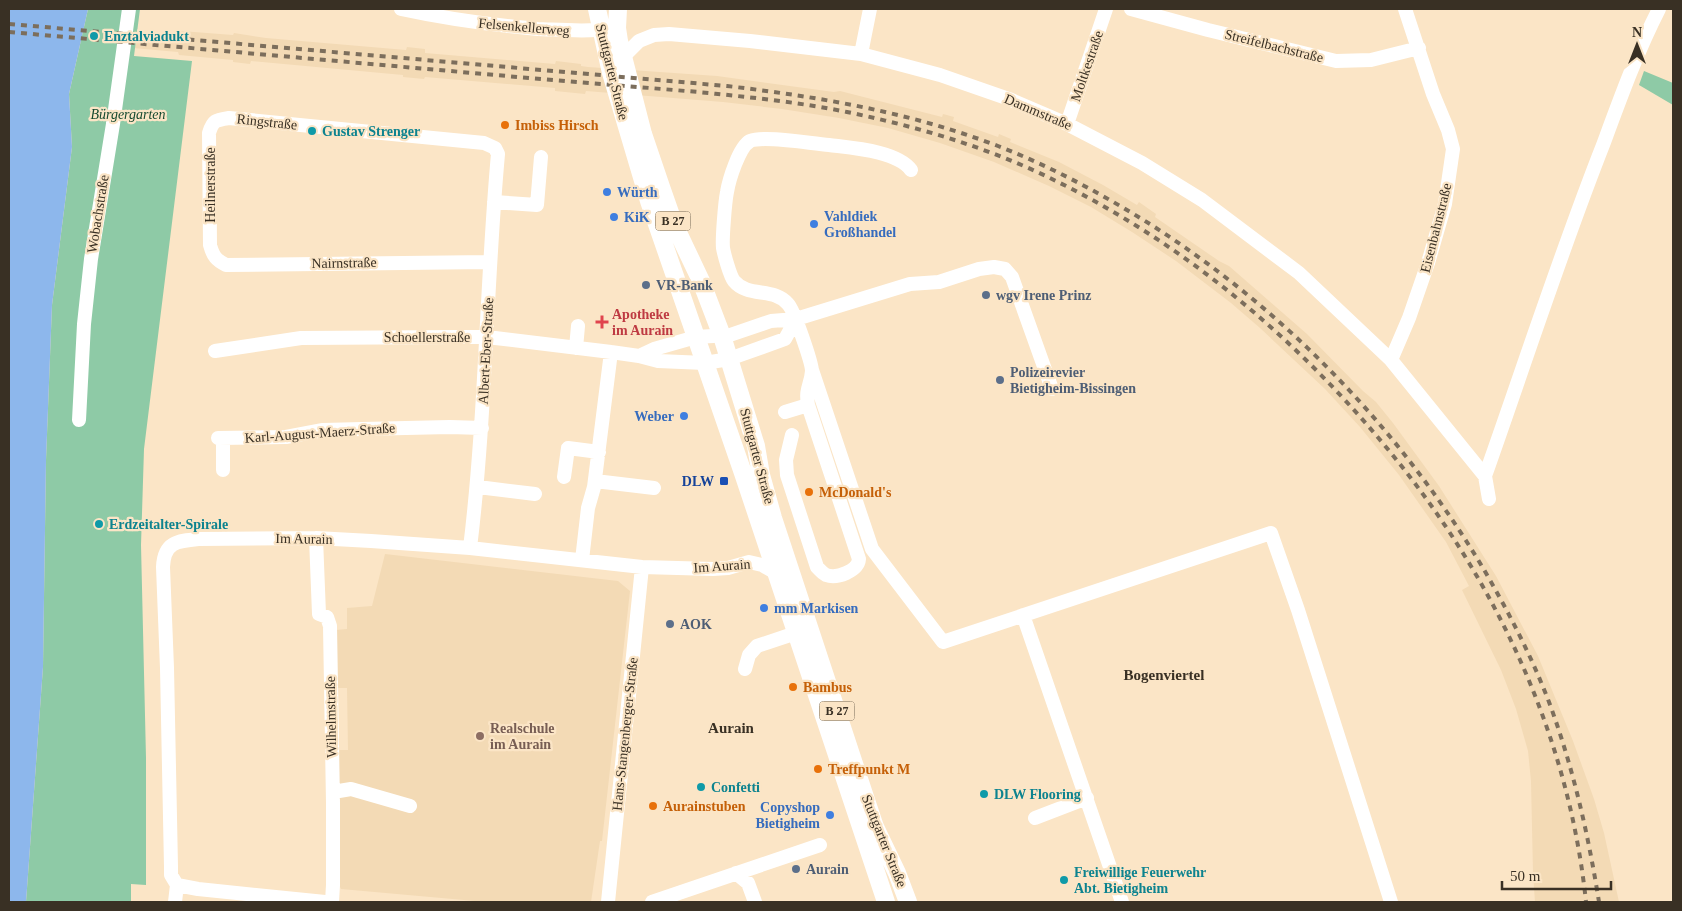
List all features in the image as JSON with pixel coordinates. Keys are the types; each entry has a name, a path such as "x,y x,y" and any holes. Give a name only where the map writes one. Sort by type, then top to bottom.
{"main road":[{"name":"Stuttgarter Straße","path":"597,9 609,29 622,58 643,134 674,224 708,298 722,336 755,440 761,475 773,518 799,598 876,827 908,902"},
{"name":"Stuttgarter Straße","path":"618,9 609,29 611,73 637,163 886,902"}],"street":[{"name":"Wobachstraße","path":"79,420 84,324 91,259 129,9"},
{"name":"Felsenkellerweg","path":"401,9 448,19 510,27 581,32 609,29"},
{"path":"861,54 870,9"},
{"name":"Moltkestraße","path":"1067,124 1106,9"},
{"name":"Streifelbachstraße","path":"1131,9 1208,30 1336,60 1371,60 1419,48"},
{"name":"Eisenbahnstraße","path":"1391,360 1409,318 1428,263 1445,204 1453,149 1405,9"},
{"path":"1489,499 1485,476 1581,201 1647,32 1659,9"},
{"name":"Dammstraße","path":"622,58 639,41 654,35 669,34 861,54 949,78 1009,99 1067,124 1142,163 1202,200 1299,273 1391,360 1485,476"},
{"name":"Ringstraße","path":"211,124 217,120 229,118 484,143 495,148 498,154"},
{"name":"Heilnerstraße","path":"210,245 209,133 211,124"},
{"path":"911,170 906,164 890,156 849,147 768,139 750,142 740,150 727,191 723,247 734,280 749,290 774,294 788,303 796,319 872,549 943,642 1271,533 1298,610 1391,902"},
{"name":"Albert-Eber-Straße","path":"470,548 478,487 487,337 489,262 498,154"},
{"path":"494,202 537,205 541,157"},
{"name":"Nairnstraße","path":"210,245 212,255 226,265 489,262"},
{"path":"639,356 654,349 696,337 722,336 771,321 796,319 910,284 940,282 994,266 1005,270 1012,277 1052,389"},
{"name":"Schoellerstraße","path":"215,351 301,338 487,337 611,352 658,360 705,363 729,359 785,340 796,319"},
{"path":"576,348 578,326"},
{"path":"582,560 588,508 595,480 611,352"},
{"path":"792,435 786,460 787,475 817,566 824,574 833,577 854,569 858,565 859,558 808,405 806,394 812,370"},
{"path":"785,412 808,405"},
{"name":"Karl-August-Maerz-Straße","path":"223,470 220,438 286,437 323,430 482,428"},
{"path":"564,477 568,448 598,455"},
{"path":"595,480 654,488"},
{"path":"478,487 535,494"},
{"name":"Im Aurain","path":"177,885 171,866 164,556 168,548 175,543 185,540 316,538 470,548 642,567 713,569 728,568 749,562 762,565 776,573"},
{"name":"Wilhelmstraße","path":"316,538 319,614 327,617 330,626 332,902"},
{"name":"Hans-Stangenberger-Straße","path":"608,902 642,567"},
{"path":"1023,616 1122,902"},
{"path":"745,669 749,655 757,646 796,633"},
{"path":"332,792 351,789 410,806"},
{"path":"1035,818 1087,798"},
{"path":"652,902 820,845"},
{"path":"736,873 748,883 755,902"},
{"path":"175,902 177,885 198,889 325,902"}],"shaded area":[{"path":"9,20 180,35 181,31 233,35 234,33 266,38 406,50 407,47 425,49 425,53 555,64 556,61 581,64 581,66 588,67 717,76 834,92 840,91 942,117 943,114 954,117 953,121 998,137 999,134 1011,139 1010,142 1059,162 1137,205 1139,202 1156,214 1155,217 1229,266 1307,334 1376,402 1439,486 1496,576 1538,656 1573,741 1594,799 1604,833 1619,902 1535,902 1531,781 1528,751 1516,709 1501,670 1462,590 1469,586 1446,542 1399,475 1360,427 1325,389 1260,328 1176,261 1091,207 994,162 940,143 888,128 839,118 723,102 586,91 585,94 555,91 555,88 425,77 424,79 403,77 403,75 251,61 250,64 233,62 233,60 179,55 178,52 9,37"},
{"name":"Realschule im Aurain","path":"385,554 618,581 630,591 602,841 600,841 591,902 486,902 341,889 339,885 338,750 348,750 347,688 337,688 336,630 347,629 347,608 372,606"}],"green space":[{"name":"Bürgergarten","path":"88,9 140,9 134,56 192,61 144,449 141,545 146,758 146,885 131,884 131,902 26,902 43,667 46,460 52,305 72,147 69,94"},
{"path":"1644,71 1673,83 1673,105 1639,85"}],"water":[{"path":"9,9 88,9 69,94 72,147 52,305 46,460 43,667 26,902 9,902"}],"railway":[{"path":"9,24 727,86 796,95 864,107 965,134 1058,172 1116,203 1203,260 1295,336 1338,378 1378,422 1451,517 1483,568 1510,617 1535,667 1549,702 1558,726 1579,801 1599,902"},
{"path":"9,32 698,92 810,105 901,124 954,140 1031,169 1105,207 1197,267 1282,337 1359,416 1395,458 1432,507 1466,558 1496,611 1523,666 1545,723 1563,781 1577,841 1586,902"}],"place":[{"name":"Enztalviadukt","path":"94,36"},
{"name":"Imbiss Hirsch","path":"505,125"},
{"name":"Gustav Strenger","path":"312,131"},
{"name":"Würth","path":"607,192"},
{"name":"KiK","path":"614,217"},
{"name":"Vahldiek Großhandel","path":"814,224"},
{"name":"VR-Bank","path":"646,285"},
{"name":"wgv Irene Prinz","path":"986,295"},
{"name":"Apotheke im Aurain","path":"602,322"},
{"name":"Polizeirevier Bietigheim-Bissingen","path":"1000,380"},
{"name":"Weber","path":"684,416"},
{"name":"DLW","path":"724,481"},
{"name":"McDonald's","path":"809,492"},
{"name":"Erdzeitalter-Spirale","path":"99,524"},
{"name":"mm Markisen","path":"764,608"},
{"name":"AOK","path":"670,624"},
{"name":"Bambus","path":"793,687"},
{"name":"Realschule im Aurain","path":"480,736"},
{"name":"Treffpunkt M","path":"818,769"},
{"name":"Confetti","path":"701,787"},
{"name":"DLW Flooring","path":"984,794"},
{"name":"Aurainstuben","path":"653,806"},
{"name":"Copyshop Bietigheim","path":"830,815"},
{"name":"Aurain","path":"796,869"},
{"name":"Freiwillige Feuerwehr Abt. Bietigheim","path":"1064,880"}],"district":[{"name":"Bogenviertel","path":"1164,675"},
{"name":"Aurain","path":"731,728"}]}
